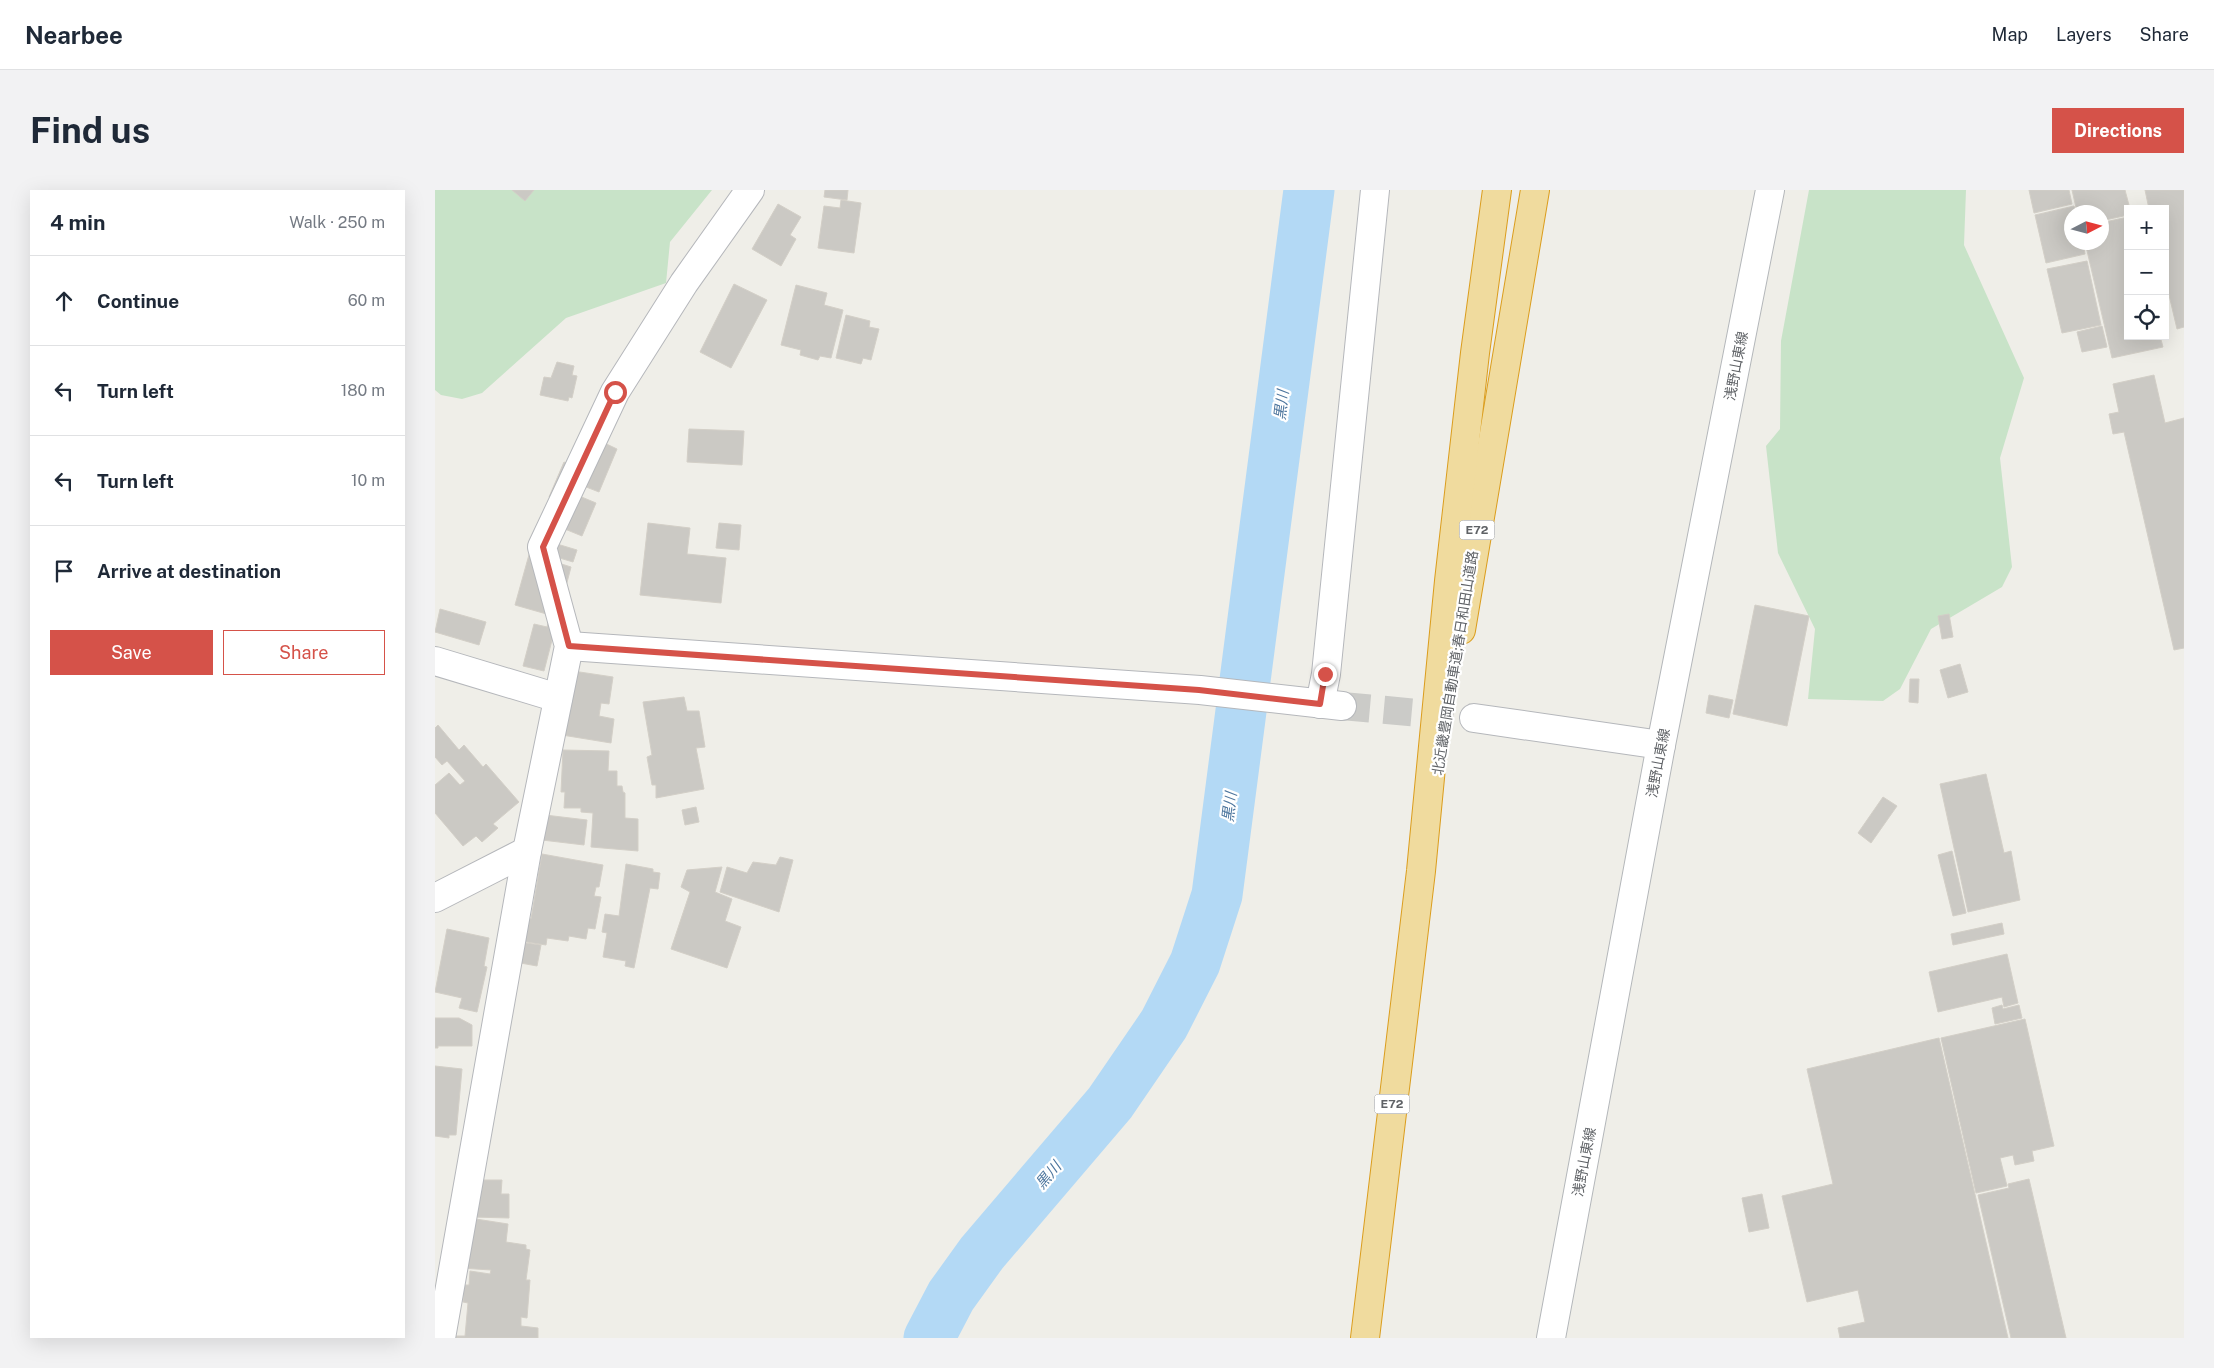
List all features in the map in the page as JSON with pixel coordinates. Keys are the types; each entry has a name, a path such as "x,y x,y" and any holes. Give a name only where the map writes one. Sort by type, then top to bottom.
{"highway":[{"name":"北近畿豊岡自動車道;春日和田山道路","path":"1365,1338 1421,870 1449,581 1475,353 1497,190"},
{"name":"北近畿豊岡自動車道;春日和田山道路","path":"1421,870 1535,190"}],"street":[{"path":"441,1338 527,851 569,646 543,547 615,392 684,283 750,190"},
{"path":"569,646 1199,690 1331,705 1327,664 1375,190"},
{"name":"浅野山東線","path":"1551,1338 1661,745 1770,190"},
{"path":"435,661 558,698"},
{"path":"1474,718 1661,745"},
{"path":"435,898 527,851"}],"green space":[{"path":"435,190 712,190 670,242 666,283 566,318 482,393 462,399 441,395 435,390"},
{"path":"1809,190 1966,190 1964,245 2024,378 2000,458 2012,567 2002,587 1931,629 1900,689 1883,701 1808,699 1815,629 1778,553 1766,446 1780,429 1781,341"}],"building":[{"path":"512,190 534,190 525,201"},
{"path":"825,190 848,190 847,200 824,197"},
{"path":"2029,190 2069,190 2072,204 2034,213"},
{"path":"2072,190 2125,190 2129,205 2124,205 2124,216 2109,219 2109,205 2075,205"},
{"path":"2145,190 2184,190 2184,327 2177,329 2169,295 2169,205 2148,205"},
{"path":"841,200 861,203 854,253 818,248 824,206 840,208"},
{"path":"778,204 801,217 790,235 796,239 781,266 752,249"},
{"path":"2064,208 2064,250 2084,250 2085,254 2046,263 2035,215"},
{"path":"2124,218 2124,340 2161,340 2163,347 2112,358 2087,250 2109,250 2109,221"},
{"path":"2087,261 2101,325 2062,333 2047,269"},
{"path":"734,284 767,300 731,368 700,352"},
{"path":"796,285 827,293 824,305 843,310 831,358 820,356 818,360 800,355 801,350 781,345"},
{"path":"846,315 870,321 869,327 879,329 871,360 863,358 861,364 836,358"},
{"path":"2102,326 2107,347 2082,352 2077,332"},
{"path":"557,362 574,366 572,375 577,376 572,398 569,397 568,401 540,395 544,377 551,378"},
{"path":"2154,375 2165,423 2184,418 2184,648 2174,650 2124,432 2113,434 2109,414 2119,412 2113,384"},
{"path":"689,429 744,431 742,465 687,462"},
{"path":"596,439 617,449 599,492 576,483 572,493 596,503 582,536 555,525 553,499 549,497 564,462 573,466"},
{"path":"648,523 690,528 687,554 726,558 721,603 640,595"},
{"path":"719,523 741,525 739,550 716,548"},
{"path":"537,526 552,561 571,567 544,671 523,666 534,624 547,627 550,615 515,605"},
{"path":"557,544 577,550 573,562 553,556"},
{"path":"1755,605 1809,616 1787,726 1733,714"},
{"path":"440,609 486,622 479,645 435,632"},
{"path":"1949,614 1953,637 1942,639 1938,616"},
{"path":"1960,664 1968,692 1948,698 1940,670"},
{"path":"573,671 613,677 609,704 601,703 599,716 614,719 611,743 562,735"},
{"path":"1910,679 1919,679 1918,703 1909,702"},
{"path":"1709,695 1733,700 1729,718 1706,713"},
{"path":"684,697 687,711 699,711 705,747 696,748 704,789 656,798 656,785 652,785 647,757 652,755 643,702"},
{"path":"438,725 459,750 464,745 483,767 486,764 519,802 493,824 498,828 482,842 476,836 463,846 435,813 435,785 449,773 460,785 465,781 447,761 442,765 435,757 435,728"},
{"path":"563,750 609,751 608,771 617,771 617,786 622,786 625,793 625,818 638,819 638,851 591,847 593,813 581,812 581,808 564,808 565,792 561,792"},
{"path":"1986,774 2004,853 2011,851 2020,900 1968,912 1940,784"},
{"path":"1883,797 1897,806 1871,843 1858,833"},
{"path":"696,807 699,822 685,825 682,810"},
{"path":"545,815 587,820 584,845 542,840"},
{"path":"1952,851 1966,913 1953,916 1938,855"},
{"path":"542,854 603,865 599,887 596,887 594,896 601,897 595,929 588,928 586,939 569,936 568,941 547,938 546,945 520,941 524,918 531,919"},
{"path":"780,857 793,860 779,912 720,892 727,867 747,873 753,862 776,865"},
{"path":"626,864 653,869 653,872 660,873 658,889 650,888 634,968 625,966 626,961 603,957 607,933 602,932 605,914 619,916"},
{"path":"722,867 715,892 732,899 725,921 741,927 727,968 671,949 690,892 681,887 687,870"},
{"path":"2002,923 2004,934 1953,945 1951,934"},
{"path":"447,929 489,938 484,966 487,967 477,1012 459,1008 462,998 435,992"},
{"path":"519,942 541,945 537,966 515,962"},
{"path":"2007,954 2018,1003 2004,1007 2002,997 1938,1012 1929,972"},
{"path":"2002,1005 2003,1009 2019,1005 2022,1018 1995,1024 1992,1008"},
{"path":"435,1018 459,1018 472,1025 472,1046 438,1046 438,1048 435,1048"},
{"path":"2025,1019 2054,1146 2032,1151 2034,1161 2015,1165 2013,1155 2000,1158 2007,1186 1976,1193 1941,1038"},
{"path":"1939,1038 2008,1338 1840,1338 1838,1328 1865,1322 1858,1290 1807,1302 1782,1196 1833,1184 1807,1069"},
{"path":"435,1066 462,1069 456,1135 449,1135 449,1138 435,1136"},
{"path":"2029,1179 2066,1338 2011,1338 1978,1195 2009,1188 2008,1184"},
{"path":"473,1180 502,1180 501,1194 509,1194 509,1218 473,1217"},
{"path":"1762,1194 1769,1228 1749,1232 1742,1198"},
{"path":"463,1217 508,1224 506,1242 526,1245 526,1249 530,1250 526,1280 530,1280 527,1318 521,1317 521,1326 538,1328 538,1338 456,1338 456,1336 465,1336 468,1303 463,1302 464,1285 469,1285 470,1271 490,1274 491,1270 461,1268"}],"waterway":[{"name":"黒川","path":"929,1338 951,1296 982,1253 1110,1103 1164,1024 1195,963 1217,895 1309,190"}],"tunnel":[{"path":"1342,706 1474,718"}],"route":[{"path":"615,392 543,547 569,646 1199,690 1320,704 1325,674"}]}
